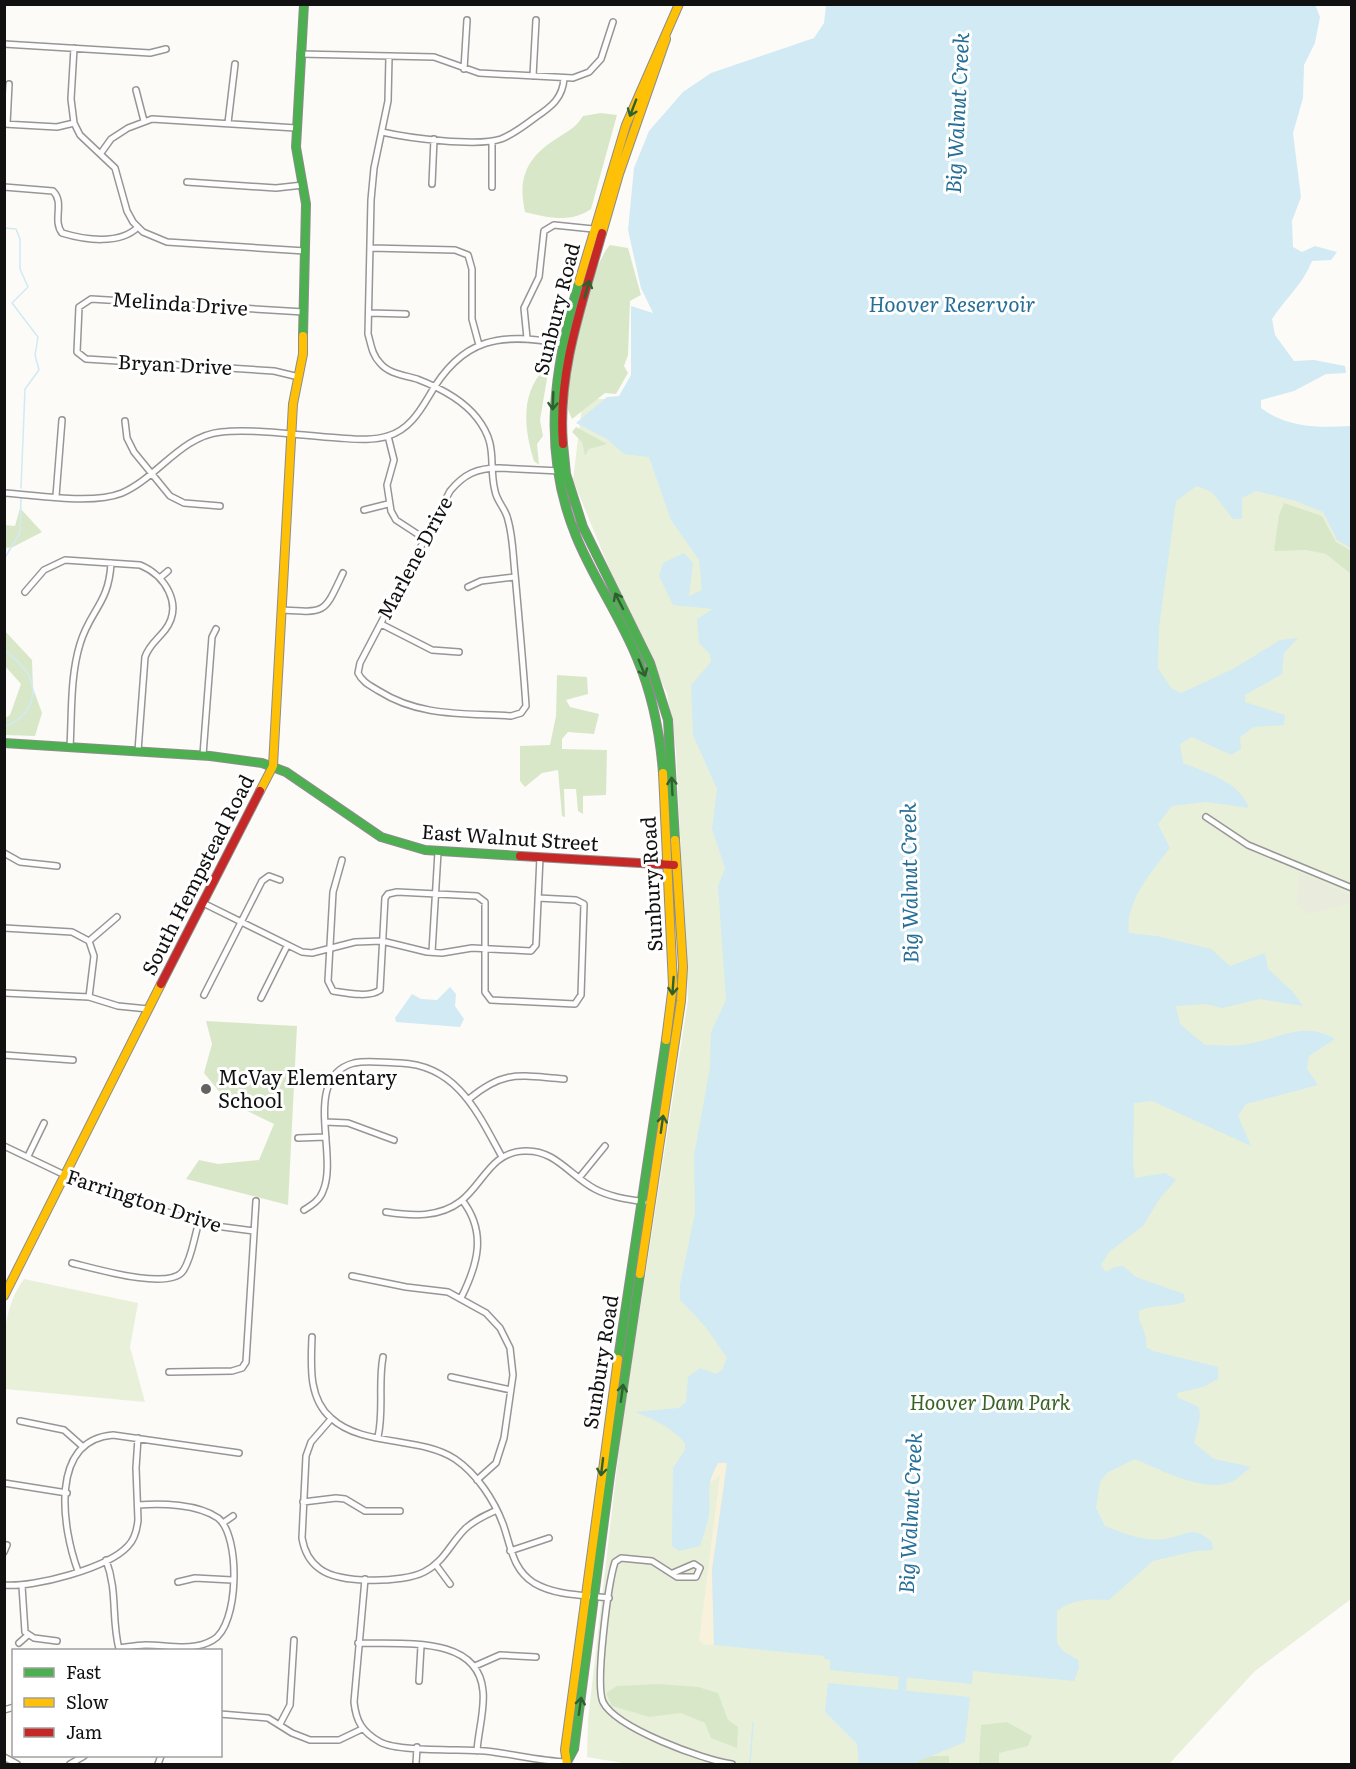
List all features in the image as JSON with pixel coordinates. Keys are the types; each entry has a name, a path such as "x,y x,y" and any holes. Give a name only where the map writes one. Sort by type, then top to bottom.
{"main road":[{"name":"South Hempstead Road","path":"4,1296 7,1283 273,766 293,404 303,354 306,204 297,155 296,128 304,4"},
{"name":"Sunbury Road","path":"590,1596 593,1544 605,1445 681,1001 682,949 675,929 673,865 665,809 660,738 650,687 576,537 562,471 563,391 566,344 593,229 630,113 680,4"},
{"name":"Sunbury Road","path":"566,344 619,174 665,49 666,36"},
{"name":"Sunbury Road","path":"562,471 587,539 650,663 661,693 670,740 673,865 673,985 650,1147 643,1252 565,1750 567,1763"},
{"name":"East Walnut Street","path":"5,746 70,747 203,755 273,766 381,837 410,847 438,852 673,865"},
{"path":"567,1763 573,1749 589,1638 585,1624 590,1596"}],"street":[{"path":"464,69 467,20"},
{"path":"533,76 536,20"},
{"path":"300,54 434,57 479,73 564,78 582,76 596,66 605,51 613,22"},
{"path":"4,44 150,53 166,49"},
{"path":"74,48 71,99 74,123 80,135 115,168 127,211 143,232 167,242 305,251"},
{"path":"389,57 388,101 374,168 368,334 374,355 381,365 434,387 461,402 477,417 489,439 495,493 508,518 515,577 481,581 468,588"},
{"path":"228,123 236,64"},
{"path":"382,132 434,139 492,141 509,135 550,107 560,96 564,78"},
{"path":"9,84 6,124 57,127 74,123"},
{"path":"136,90 144,121"},
{"path":"101,153 111,140 128,128 144,121 169,119 296,128"},
{"path":"432,184 434,139"},
{"path":"492,141 492,188"},
{"path":"187,182 276,188 303,185"},
{"path":"4,187 53,191 59,201 58,223 62,233 74,236 123,238 138,227"},
{"path":"527,338 524,308 538,278 544,231 554,225 593,229"},
{"path":"370,248 455,250 468,255 472,269 472,319 479,345"},
{"name":"Melinda Drive","path":"77,328 79,307 91,299 304,312"},
{"path":"369,313 406,314"},
{"name":"Bryan Drive","path":"77,328 77,352 86,359 274,371 299,377"},
{"path":"4,493 113,496 132,486 206,435 226,431 363,439 388,436 408,426 421,411 434,387 454,361 479,345 500,338 527,338 566,344"},
{"path":"56,496 62,420"},
{"path":"125,421 130,444 162,489 177,500 220,506"},
{"path":"388,436 394,460 387,485 388,504 396,520 425,539"},
{"name":"Marlene Drive","path":"515,577 526,706 521,713 516,716 425,711 405,706 363,681 358,673 360,663 457,483 472,472 494,468 562,471"},
{"path":"364,510 388,504"},
{"path":"24,592 44,570 58,562 73,560 140,565 161,577 172,598 171,615 164,631 148,648 145,657 138,751"},
{"path":"70,747 77,658 86,630 105,598 110,583 111,563"},
{"path":"161,577 168,571"},
{"path":"282,610 311,612 322,610 329,602 343,573"},
{"path":"381,624 432,650 459,652"},
{"path":"203,755 212,637 216,629"},
{"path":"1206,817 1248,845 1352,888"},
{"path":"432,952 438,852"},
{"path":"4,853 20,862 57,866"},
{"path":"203,903 287,946 312,953 356,942 381,941 432,952 486,948 533,950 536,945 540,858"},
{"path":"342,860 333,892 330,949 330,989 337,992 375,994 381,987 381,941 385,898 388,894 435,894 482,898 486,906 487,997 506,1001 572,1005 578,1003 581,995 584,904 576,900 538,898"},
{"path":"204,995 264,878 271,876 280,880"},
{"path":"88,941 117,917"},
{"path":"4,928 72,932 88,941 94,956 89,997"},
{"path":"261,998 287,946"},
{"path":"4,993 89,997 118,1006 148,1009"},
{"path":"4,1055 73,1059"},
{"path":"304,1210 323,1193 328,1173 325,1122 327,1087 339,1067 359,1062 417,1066 448,1079 469,1099 502,1157"},
{"path":"469,1099 489,1083 507,1077 564,1079"},
{"path":"325,1122 348,1123 394,1140"},
{"path":"28,1156 44,1123"},
{"path":"297,1138 326,1137"},
{"name":"Farrington Drive","path":"4,1146 92,1188 199,1222 254,1231"},
{"path":"579,1178 605,1146"},
{"path":"386,1212 407,1215 434,1214 462,1200 490,1166 502,1157 523,1150 542,1153 558,1160 579,1178 605,1194 646,1202"},
{"path":"461,1298 474,1269 477,1235 475,1220 462,1200"},
{"path":"169,1372 230,1371 242,1368 247,1355 256,1201"},
{"path":"72,1263 127,1275 168,1280 184,1269 199,1222"},
{"path":"352,1276 406,1287 441,1289 461,1298 494,1320 505,1336 513,1361 511,1390 500,1456 477,1480"},
{"path":"312,1337 311,1377 316,1398 331,1419 360,1434 432,1449 455,1459 477,1480 497,1509 510,1551 517,1565 533,1582 557,1592 609,1598"},
{"path":"378,1437 382,1415 380,1380 383,1357"},
{"path":"451,1377 511,1390"},
{"path":"331,1419 311,1442 306,1456 302,1538 304,1549 312,1561 331,1575 365,1579 404,1579 423,1573 436,1565 464,1530 497,1509"},
{"path":"20,1421 64,1430 82,1446"},
{"path":"78,1571 66,1530 67,1493 72,1462 82,1446 100,1436 138,1438 239,1453"},
{"path":"4,1585 22,1586 46,1583 121,1552 134,1537 137,1529 138,1438"},
{"path":"4,1483 67,1493"},
{"path":"303,1502 336,1498 345,1499 365,1511 399,1511"},
{"path":"106,1560 115,1593 114,1629 119,1649 143,1645 188,1647 213,1641 219,1636 228,1621 232,1580 231,1537 223,1523 207,1512 159,1504 138,1505"},
{"path":"223,1523 232,1516"},
{"path":"510,1551 549,1538"},
{"path":"4,1552 7,1545"},
{"path":"673,1573 694,1564 700,1568 698,1575 681,1579 652,1561 617,1559 609,1598 599,1682 600,1692 606,1708 625,1723 697,1756 732,1764"},
{"path":"436,1565 450,1584"},
{"path":"178,1582 195,1578 232,1580"},
{"path":"365,1579 354,1702 356,1716 362,1729 381,1743 477,1751 567,1763"},
{"path":"22,1586 23,1624 28,1635 57,1641"},
{"path":"19,1643 28,1635"},
{"path":"280,1724 290,1705 294,1640"},
{"path":"358,1643 446,1648 460,1653 475,1666 483,1696 477,1751"},
{"path":"419,1682 421,1647"},
{"path":"475,1666 500,1655 536,1657"},
{"path":"222,1714 268,1718 292,1733 310,1740 339,1740 362,1729"},
{"path":"416,1764 417,1747"},
{"path":"4,1757 17,1764"}],"green space":[{"path":"601,113 617,115 591,209 568,218 525,212 524,177 527,168 539,152 572,128 583,116"},
{"path":"610,245 628,248 641,295 630,301 628,355 624,366 628,373 616,394 605,393 572,419 566,400 576,341 595,273"},
{"path":"545,368 548,373 540,420 543,436 537,444 539,465 534,461 528,437 526,412 531,389"},
{"name":"Hoover Reservoir","path":"583,398 1246,430 1351,447 1351,1599 1255,1671 1169,1764 629,1764 587,1757 588,1720 621,1432 688,1000 676,750 667,693 621,597 573,480"},
{"path":"576,427 607,444 589,449 585,456 582,442 572,432"},
{"path":"1284,503 1322,516 1336,542 1351,551 1351,574 1326,554 1306,550 1274,551 1279,515"},
{"path":"20,508 42,532 13,547 5,548 5,525 15,526"},
{"path":"5,631 32,660 33,688 42,713 35,736 5,735 5,718 10,715 21,684 5,666"},
{"path":"557,675 587,677 588,694 566,700 570,707 599,714 594,734 568,732 562,739 562,749 607,750 606,795 583,796 583,814 578,811 576,789 564,789 565,817 562,816 558,770 542,773 525,787 520,781 520,746 550,745 556,716"},
{"path":"206,1021 297,1026 288,1205 186,1179 199,1160 218,1164 259,1160 274,1124 227,1101 204,1073 212,1044"},
{"path":"24,1279 138,1303 130,1347 145,1402 5,1389 4,1346 7,1318 16,1292"},
{"path":"659,1684 698,1687 718,1693 728,1720 738,1727 737,1748 711,1738 705,1723 681,1713 649,1717 612,1706 606,1693 617,1686"},
{"path":"1007,1722 1032,1736 1028,1746 999,1753 999,1764 979,1764 981,1725"},
{"path":"928,1756 949,1756 949,1764 913,1764"}],"sand":[{"path":"718,1463 727,1463 712,1570 714,1645 703,1644 699,1640 720,1475 708,1485"}],"shaded area":[{"path":"1299,872 1351,896 1351,903 1309,914 1296,905"}],"water":[{"name":"Hoover Reservoir","path":"1315,4 1320,17 1315,43 1304,65 1303,98 1293,133 1301,197 1292,221 1293,247 1302,252 1315,246 1337,252 1331,260 1312,261 1299,284 1272,319 1275,335 1294,361 1314,360 1345,366 1346,373 1326,374 1294,391 1261,400 1261,408 1271,415 1293,423 1328,427 1351,426 1351,548 1337,540 1323,512 1296,501 1256,491 1242,498 1242,519 1233,519 1212,492 1197,486 1176,501 1159,628 1158,668 1171,688 1181,693 1233,669 1280,640 1298,638 1284,653 1282,674 1245,695 1245,702 1285,715 1284,725 1254,727 1240,737 1241,749 1231,755 1192,737 1180,744 1183,763 1230,785 1238,791 1249,808 1206,802 1172,806 1158,824 1170,848 1135,899 1131,910 1129,933 1157,936 1211,949 1230,966 1265,953 1268,969 1293,992 1303,1006 1260,999 1222,1008 1206,1004 1176,1006 1180,1024 1205,1045 1243,1045 1302,1031 1312,1031 1335,1039 1309,1056 1307,1069 1318,1085 1246,1104 1238,1116 1251,1146 1152,1101 1134,1103 1135,1178 1165,1173 1176,1180 1160,1198 1143,1226 1109,1252 1101,1265 1106,1272 1114,1267 1123,1266 1136,1277 1184,1294 1185,1301 1182,1303 1139,1311 1146,1347 1153,1351 1218,1367 1218,1379 1203,1387 1177,1393 1177,1397 1199,1407 1200,1417 1194,1443 1214,1459 1251,1467 1235,1480 1210,1485 1183,1479 1135,1459 1107,1473 1100,1482 1096,1508 1105,1526 1134,1536 1156,1540 1194,1532 1212,1542 1213,1550 1195,1551 1153,1561 1109,1600 1076,1602 1057,1611 1057,1643 1063,1651 1078,1660 1079,1668 1074,1681 973,1671 972,1684 830,1670 830,1660 824,1659 824,1656 714,1645 712,1570 727,1463 718,1463 711,1477 708,1518 700,1546 679,1551 672,1546 673,1468 685,1450 685,1443 662,1424 635,1412 679,1408 686,1402 688,1377 700,1368 716,1374 722,1370 727,1358 705,1326 680,1300 680,1285 695,1213 694,1156 710,1067 711,1032 726,1000 718,886 725,868 712,829 717,789 693,735 691,685 711,662 710,654 699,643 697,619 713,609 673,605 659,576 663,563 684,553 693,563 689,596 702,590 699,560 671,520 649,457 624,454 607,439 576,423 607,397 619,396 631,375 631,306 653,313 641,288 628,230 634,168 649,131 683,92 711,73 814,38 824,23 826,5"},
{"path":"450,987 456,994 455,1006 464,1019 460,1027 396,1022 395,1018 412,994 421,999 437,1000"},
{"path":"828,1683 970,1697 965,1742 912,1764 859,1764 857,1744 825,1712"}],"waterway":[{"path":"4,228 16,229 20,239 20,269 28,287 12,303 38,337 35,355 39,370 25,389 21,488"},
{"path":"4,559 20,533 21,499"},
{"path":"4,649 26,671 33,691 30,706 25,713 4,727"},
{"name":"Big Walnut Creek","path":"901,1699 904,1667"},
{"path":"750,1763 753,1723"}],"traffic: fast":[{"path":"303,336 306,204 296,147 304,4"},
{"path":"579,282 570,314 558,377 555,409 558,472 565,504 576,536 643,672 655,715 663,773"},
{"path":"563,444 566,474 583,527 650,663 668,720 675,840"},
{"path":"4,743 210,756 262,763 286,772 381,837 425,850 520,856"},
{"path":"618,1359 666,1040"},
{"path":"567,1762 574,1749 610,1475 640,1274"}],"traffic: slow":[{"path":"579,282 626,125 679,4"},
{"path":"602,233 619,174 666,39"},
{"path":"260,791 273,766 293,404 303,354 303,336"},
{"path":"663,773 673,985 666,1040"},
{"path":"640,1274 681,1001 683,967 675,840"},
{"path":"4,1296 161,984"},
{"path":"567,1764 565,1750 618,1359"}],"traffic: jam":[{"path":"563,444 562,417 568,363 602,233"},
{"path":"161,984 260,791"},
{"path":"520,856 674,865"}],"place":[{"name":"McVay Elementary School","path":"206,1089"}],"park label":[{"name":"Hoover Dam Park","path":"990,1403"}]}
